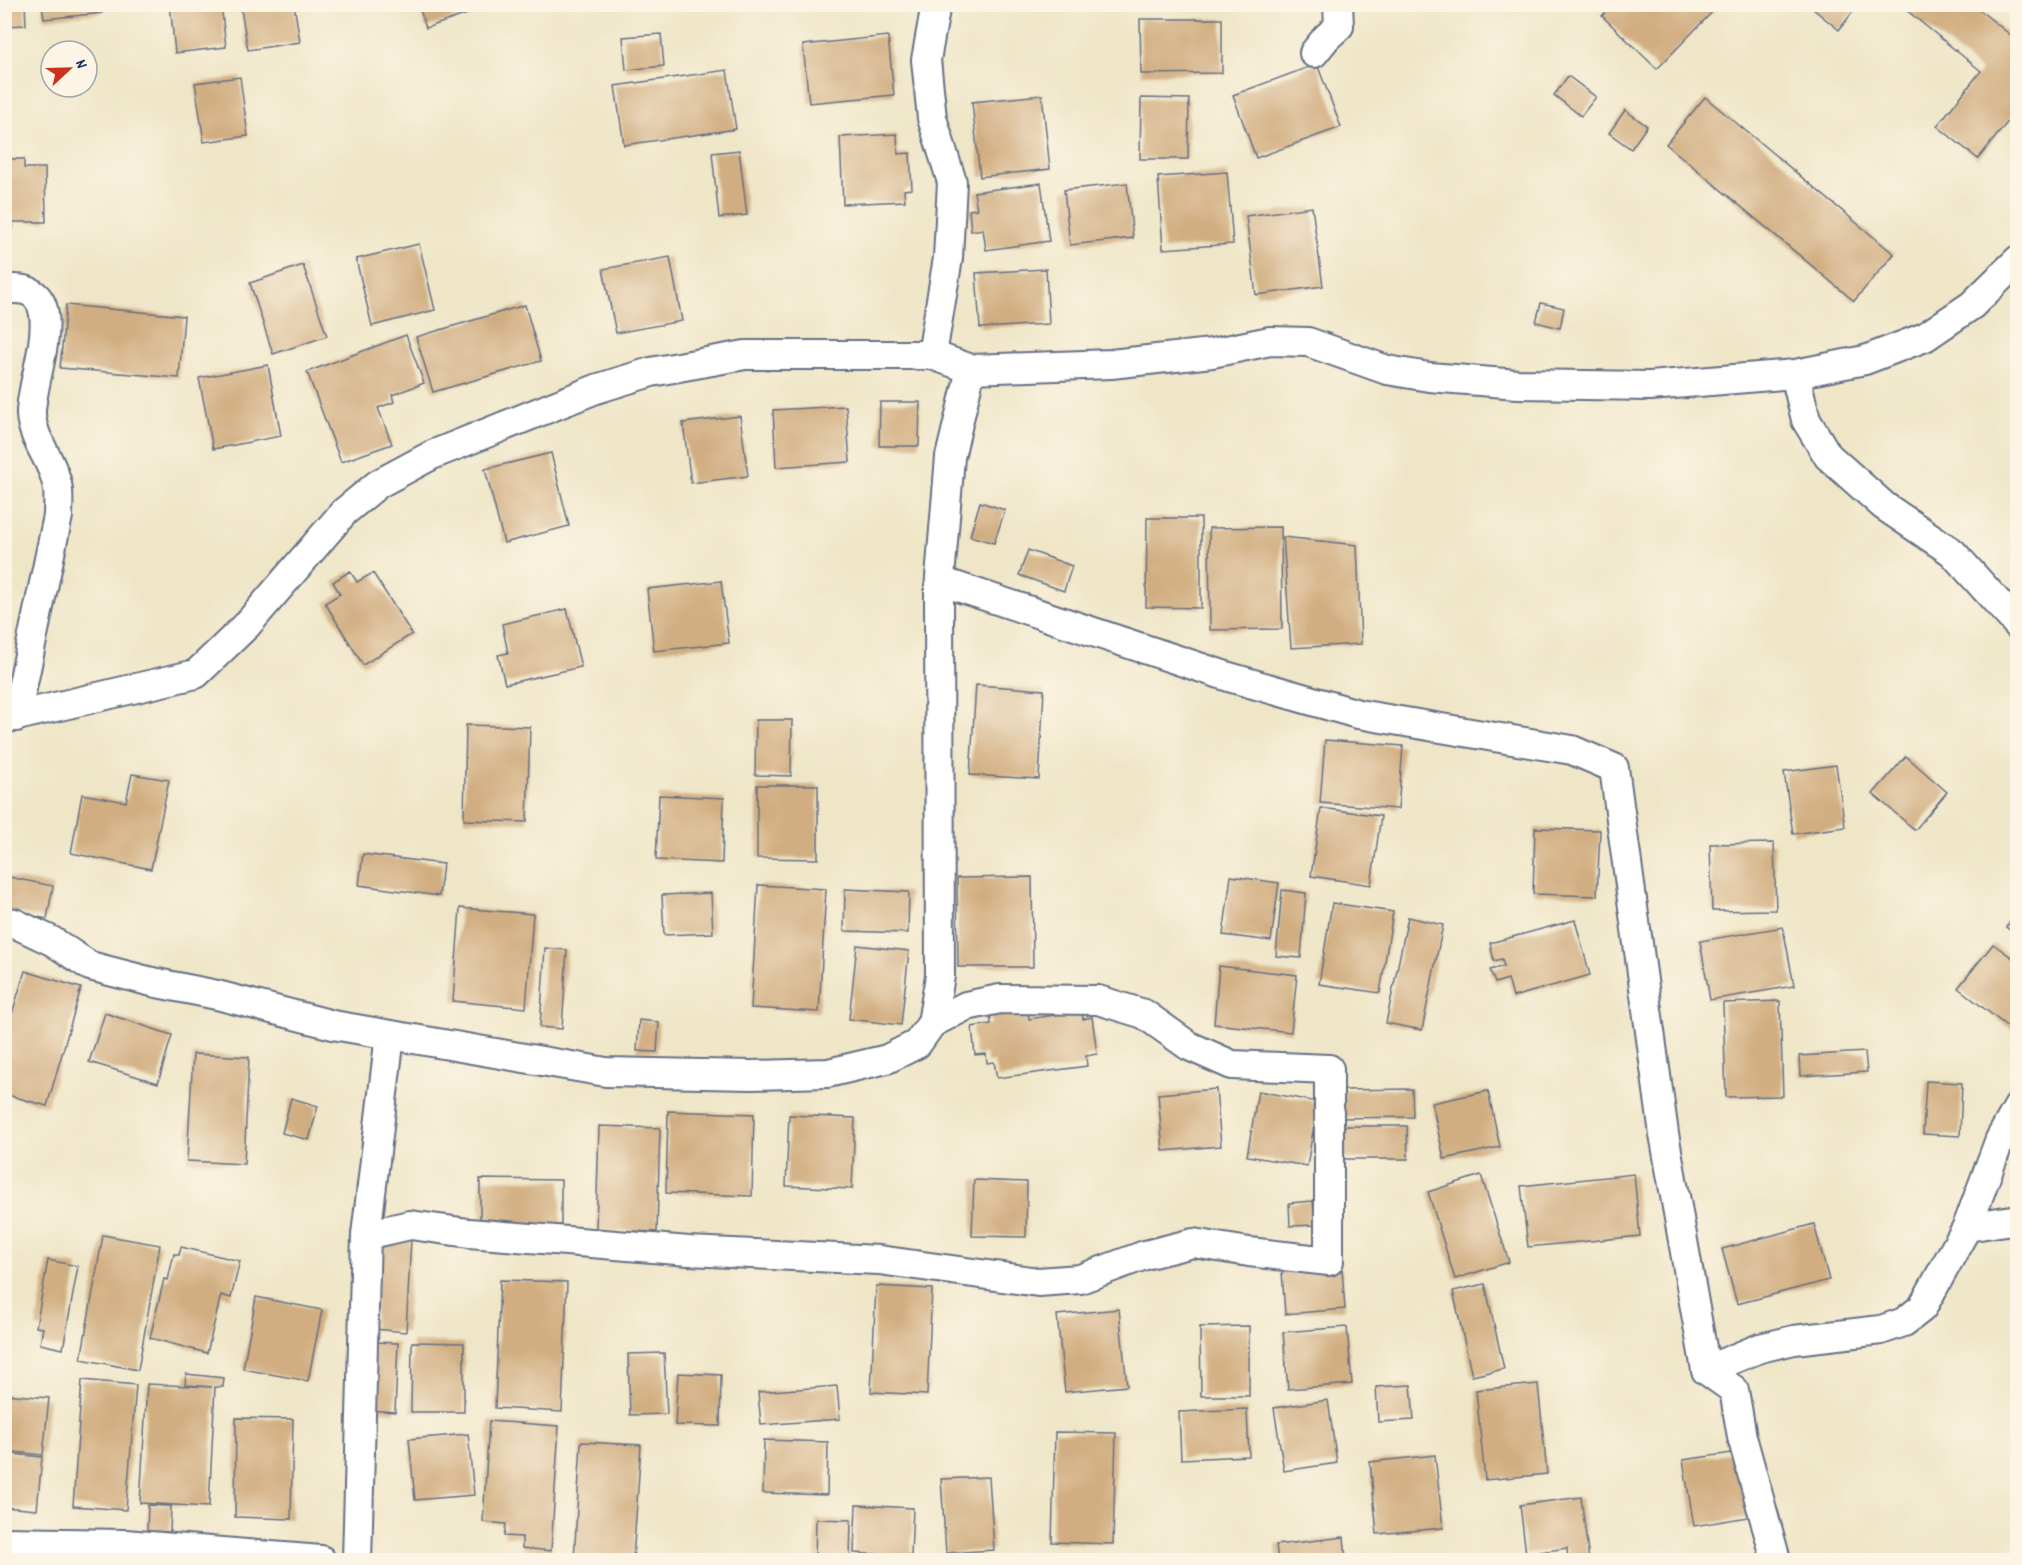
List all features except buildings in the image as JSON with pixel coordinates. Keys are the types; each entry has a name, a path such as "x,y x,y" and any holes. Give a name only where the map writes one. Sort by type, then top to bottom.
{"street":[{"path":"932,355 948,258 952,182 932,118 926,60 936,4"},
{"path":"1314,53 1339,26 1338,4"},
{"path":"4,291 30,290 38,296 43,309 44,344 31,415 35,435 56,479 58,491 58,516 10,718 196,674 246,626 344,512 378,484 432,455 596,388 651,372 745,355 932,355 971,369 1111,364 1212,352 1270,340 1308,342 1387,370 1430,377 1518,384 1650,386 1796,374 1865,360 1925,337 1972,305 2018,260"},
{"path":"4,921 15,923 52,941 90,966 152,982 217,995 333,1025 606,1072 828,1073 887,1059 917,1044 932,1023 940,976 940,581 950,457 971,369"},
{"path":"1796,374 1806,420 1828,456 1884,506 1952,552 2018,625"},
{"path":"940,581 1228,677 1358,714 1572,750 1614,768 1664,1134 1706,1370 1734,1390 1742,1437 1776,1560"},
{"path":"366,1235 410,1225 469,1233 689,1251 879,1260 1038,1282 1080,1279 1145,1255 1192,1243 1329,1261 1329,1069 1232,1065 1190,1046 1144,1014 1098,1000 1000,999 966,1006 932,1023"},
{"path":"357,1560 366,1235 390,1035"},
{"path":"1706,1370 1760,1348 1794,1340 1881,1330 1904,1322 1922,1308 1967,1227 2000,1139 2018,1107"},
{"path":"1967,1227 2018,1219"},
{"path":"4,1542 125,1544 241,1557 321,1560"}]}
